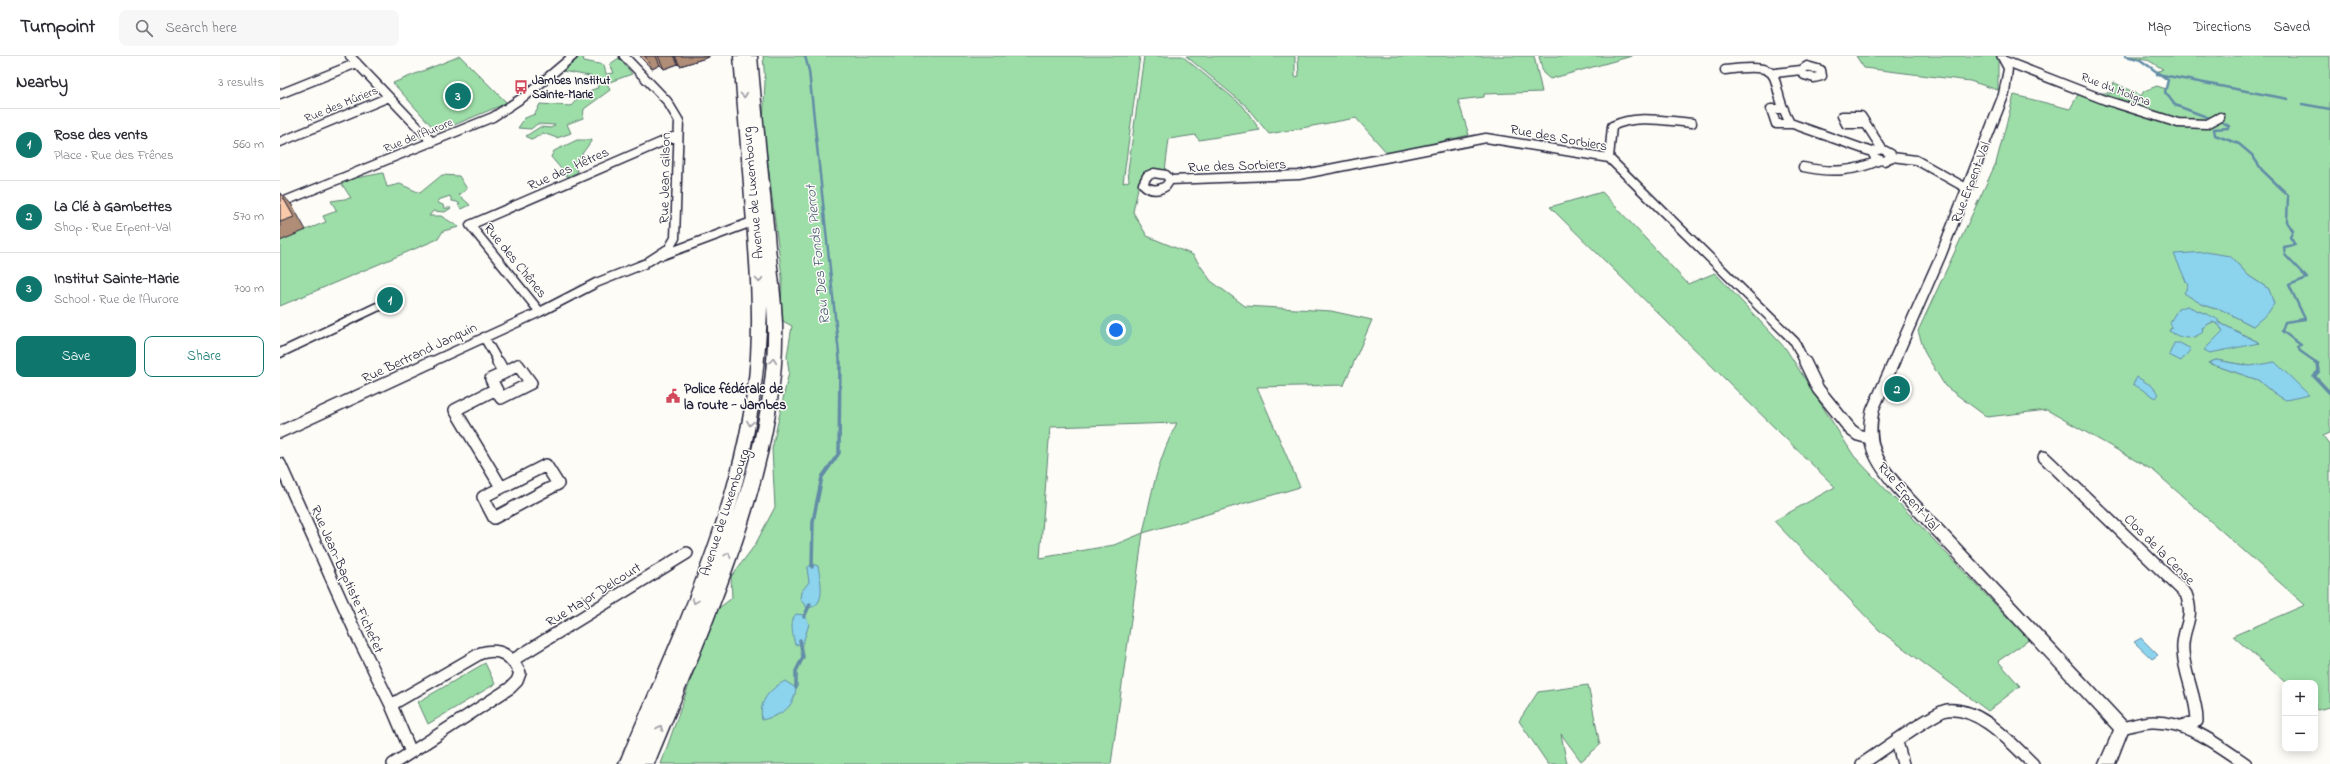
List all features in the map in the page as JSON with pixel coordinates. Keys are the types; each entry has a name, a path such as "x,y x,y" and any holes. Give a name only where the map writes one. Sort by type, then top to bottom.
{"main road":[{"name":"Avenue de Luxembourg","path":"645,764 734,537 758,457 770,386 774,330 740,56"},
{"name":"Avenue de Luxembourg","path":"628,764 683,632 718,540 747,441 756,389 761,327 760,220 751,56"}],"street":[{"path":"350,56 432,142"},
{"name":"Rue de l'Aurore","path":"280,203 475,125 511,107 573,56"},
{"name":"Rue Jean Gilson","path":"624,56 674,110 679,121 675,238 669,248 647,262"},
{"name":"Rue du Moligna","path":"2003,58 2105,100 2178,123 2207,124 2220,117"},
{"name":"Rue Erpent-Val","path":"2003,58 2008,68 2008,76 2004,94 1968,188 1873,409 1868,427 1869,438 1873,452 1883,470 1906,497 2122,728"},
{"path":"280,94 358,63"},
{"path":"1725,70 1759,67 1775,73"},
{"path":"1775,73 1779,70 1801,70"},
{"path":"1775,73 1787,119 1793,124"},
{"name":"Rue des Mûriers","path":"280,142 389,97"},
{"path":"1784,110 1771,109 1776,124 1793,124 1872,152 1882,149"},
{"path":"1609,158 1612,126 1620,121 1631,119 1692,123"},
{"path":"1866,124 1882,149 1887,151 1892,157 1916,160 1968,188"},
{"name":"Rue des Hêtres","path":"470,225 678,135"},
{"name":"Rue des Sorbiers","path":"1170,180 1299,175 1486,138 1609,158 1795,342 1818,389 1851,430 1858,436 1869,438"},
{"path":"1872,152 1872,155 1880,160 1888,161 1892,157"},
{"path":"1803,167 1822,172 1846,171 1867,167 1880,160"},
{"name":"Rue Bertrand Janquin","path":"280,432 570,297 624,275 647,262 760,220"},
{"name":"Rue des Chênes","path":"470,225 540,312"},
{"path":"280,353 391,303"},
{"path":"484,337 504,373"},
{"path":"518,365 531,383 501,398 491,379 504,373 518,365"},
{"path":"496,389 455,410 501,487"},
{"name":"Clos de la Cense","path":"2044,457 2186,594 2192,607 2192,617 2184,633 2183,652 2198,708 2197,721 2184,725"},
{"name":"Rue Jean-Baptiste Fichefet","path":"280,464 359,640 391,705 411,752"},
{"path":"546,465 558,484 494,518 483,497 501,487 546,465"},
{"name":"Rue Major Delcourt","path":"513,660 687,553"},
{"path":"391,705 488,650 495,649 506,652 513,660 520,673 514,684 393,764"},
{"path":"1862,764 1934,716 1947,710 1964,712 1976,717 1988,725 2033,764"},
{"path":"2107,764 2122,728 2152,722 2184,725 2218,744 2246,764"},
{"path":"1897,742 1903,764"}],"green space":[{"path":"460,56 507,103 437,132 393,83"},
{"path":"579,56 586,56 583,58 584,61 604,65 606,74 614,73 610,64 619,58 632,74 607,83 610,90 584,109 583,118 567,124 571,133 557,138 543,133 532,140 526,136 540,127 551,128 555,125 537,124 531,129 518,128 525,118 535,114 540,104 571,106 578,98 588,96 591,90 598,88 595,77 562,71"},
{"path":"763,56 1140,56 1123,183 1129,181 1128,170 1144,56 1182,56 1243,106 1260,130 1199,140 1195,135 1169,139 1165,171 1143,175 1140,178 1133,212 1147,236 1193,255 1211,281 1245,306 1331,311 1372,320 1344,385 1257,387 1300,487 1143,533 1111,764 661,764 715,611 732,598 731,577 755,545 775,507 772,449 789,372 787,356 792,326 781,320 782,277 763,125 765,82","holes":["1177,423 1170,436 1160,463 1143,533 1114,545 1040,558 1050,427"]},
{"path":"1186,56 1295,56 1295,77 1299,76 1298,56 1534,56 1542,92 1484,94 1484,97 1458,100 1469,135 1388,154 1356,118 1269,134 1245,105"},
{"path":"1539,56 1632,56 1550,79 1543,73"},
{"path":"1856,56 2004,56 1998,61 1998,90 1970,81 1864,68"},
{"path":"2125,56 2330,56 2330,433 2323,436 2330,445 2330,707 2318,710 2318,680 2283,680 2233,636 2305,605 2154,471 2047,410 1987,417 1945,386 1925,353 1918,331 1996,163 2014,95 2070,109 2079,93 2115,93 2113,82 2141,96 2144,91 2157,86 2166,89 2168,80 2156,72 2163,69 2146,59","holes":["2230,256 2249,276 2269,289 2253,326 2220,309 2215,309 2201,304 2185,293 2188,287","2187,306 2217,319 2218,322 2260,343 2223,331 2218,324 2212,322 2202,328 2202,332 2194,338 2169,331","2216,360 2250,366 2273,393 2258,380 2208,363"]},
{"path":"577,140 592,140 574,165 578,172 568,177 551,157 554,151"},
{"path":"383,173 387,187 400,184 420,193 442,175 459,176 467,189 459,195 470,205 462,209 458,205 460,204 452,201 450,196 438,200 438,203 443,205 444,208 451,208 445,212 433,211 429,216 441,216 459,227 443,231 438,239 280,306 280,240 326,222 323,216 337,211 331,201 351,198 340,181"},
{"path":"1602,192 1688,284 1715,273 1786,349 1854,456 2029,640 1998,661 2020,686 1988,711 1879,630 1774,521 1835,487 1550,207"},
{"path":"485,663 495,684 428,724 418,702"},
{"path":"1588,685 1600,745 1581,761 1561,734 1567,764 1548,764 1519,721 1538,692"}],"water":[{"path":"2206,252 2230,256 2249,276 2269,289 2274,304 2268,313 2253,326 2220,309 2215,309 2201,304 2184,293 2188,286 2174,254"},
{"path":"2187,306 2218,319 2218,322 2260,343 2210,353 2204,350 2223,331 2218,324 2212,322 2202,328 2203,332 2190,338 2178,336 2169,331 2172,328 2170,322 2178,309"},
{"path":"2174,343 2180,343 2191,349 2181,361 2169,355"},
{"path":"2216,360 2250,366 2275,362 2309,395 2286,400 2273,393 2258,380 2208,363"},
{"path":"2137,377 2152,386 2159,394 2156,398 2133,384"},
{"path":"812,564 818,566 821,592 818,603 807,608 800,599 801,592 809,582 807,568"},
{"path":"796,614 805,615 809,624 803,643 795,645 792,625"},
{"path":"2141,638 2158,655 2152,659 2134,642"},
{"path":"785,681 796,688 793,701 781,713 762,720 762,707 766,696"}],"building":[{"path":"280,192 294,217 280,222"}],"waterway":[{"name":"Rau Des Fonds Pierrot","path":"805,56 809,71 840,363"},
{"path":"2125,56 2139,59 2161,75"},
{"path":"2161,75 2288,99"},
{"path":"2161,75 2168,80 2165,92 2175,105 2212,119"},
{"path":"2302,104 2330,109"},
{"path":"2222,122 2229,126 2228,128 2214,129 2215,135 2239,144 2252,155 2262,170 2288,195 2287,222 2293,231 2290,237 2295,245 2284,247 2285,255 2307,278 2289,285 2305,319 2285,322 2282,331 2301,345 2298,347 2300,351 2317,363"},
{"path":"2315,362 2318,364 2319,371 2314,376 2330,393"},
{"path":"812,567 813,521 822,477 839,453 840,363"},
{"path":"804,617 810,604"},
{"path":"796,688 796,671 803,657 800,640"}],"place":[{"name":"Jambes Institut Sainte-Marie","path":"521,87"},
{"name":"Institut Sainte-Marie","path":"458,96"},
{"name":"Rose des vents","path":"390,300"},
{"name":"La Clé à Gambettes","path":"1897,389"},
{"name":"Police fédérale de la route - Jambes","path":"673,396"}]}
